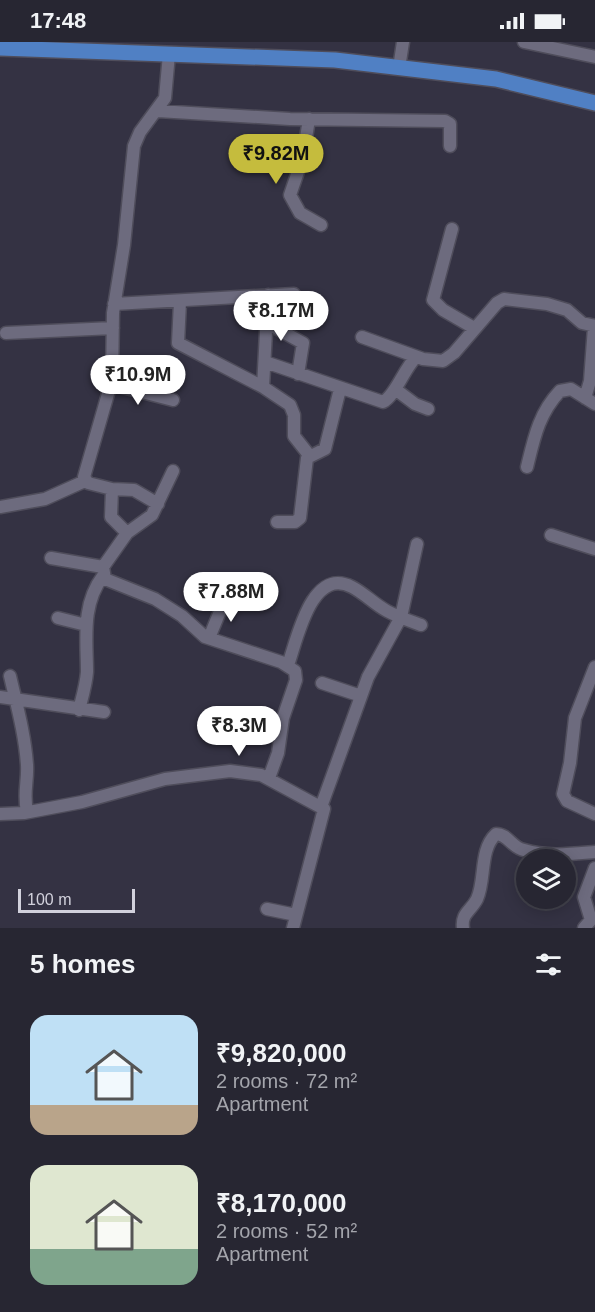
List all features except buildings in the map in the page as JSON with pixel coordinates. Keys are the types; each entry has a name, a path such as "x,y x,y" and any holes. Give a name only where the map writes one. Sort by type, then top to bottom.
{"main road":[{"path":"0,48 83,46 169,54 334,60 496,79 595,103"}],"street":[{"path":"399,68 403,42"},
{"path":"524,42 595,57"},
{"path":"86,481 85,472 114,369 114,304 122,266 134,146 140,132 158,111 167,89 169,54"},
{"path":"158,111 309,119 445,121 450,124 450,146"},
{"path":"309,119 303,157 290,195 300,213 321,225"},
{"path":"452,229 433,300 443,310 474,328"},
{"path":"114,304 294,294"},
{"path":"263,387 268,295"},
{"path":"362,338 416,357 437,361 450,357 497,303 510,299 561,308 582,324 595,327 590,401 566,389 556,395 536,429 527,466"},
{"path":"180,302 178,343 263,387 293,409 294,436 309,455 300,518 295,522 277,522"},
{"path":"266,322 303,343 298,374"},
{"path":"6,333 113,328"},
{"path":"266,362 383,402 395,389 404,370 416,357"},
{"path":"111,384 173,400"},
{"path":"309,455 325,449 340,389"},
{"path":"395,389 415,404 428,409"},
{"path":"79,710 87,673 84,641 86,625 95,588 127,533 147,521 158,504 173,471"},
{"path":"0,507 45,499 86,481 112,489 134,490 158,504"},
{"path":"112,489 111,518 127,533"},
{"path":"551,535 595,549"},
{"path":"321,807 361,696 382,649 401,617 417,544"},
{"path":"51,558 103,572 108,581 155,599 182,616 199,633 288,665 295,671 296,680 283,718 278,753 269,778"},
{"path":"288,665 311,602 323,587 338,584 351,586 385,610 421,625"},
{"path":"209,638 226,597"},
{"path":"58,618 86,625"},
{"path":"595,667 575,718 563,794 567,801 595,814"},
{"path":"10,676 21,714 27,765 24,790 27,812"},
{"path":"322,683 361,696"},
{"path":"0,697 104,712"},
{"path":"0,814 27,812 117,794 165,779 200,773 251,772 269,778 321,807 324,814 293,928"},
{"path":"463,928 463,917 477,899 485,861 496,834 504,835 517,848 532,852 595,852"},
{"path":"584,928 591,920 585,902 585,891 595,868"},
{"path":"267,909 296,915"}]}
